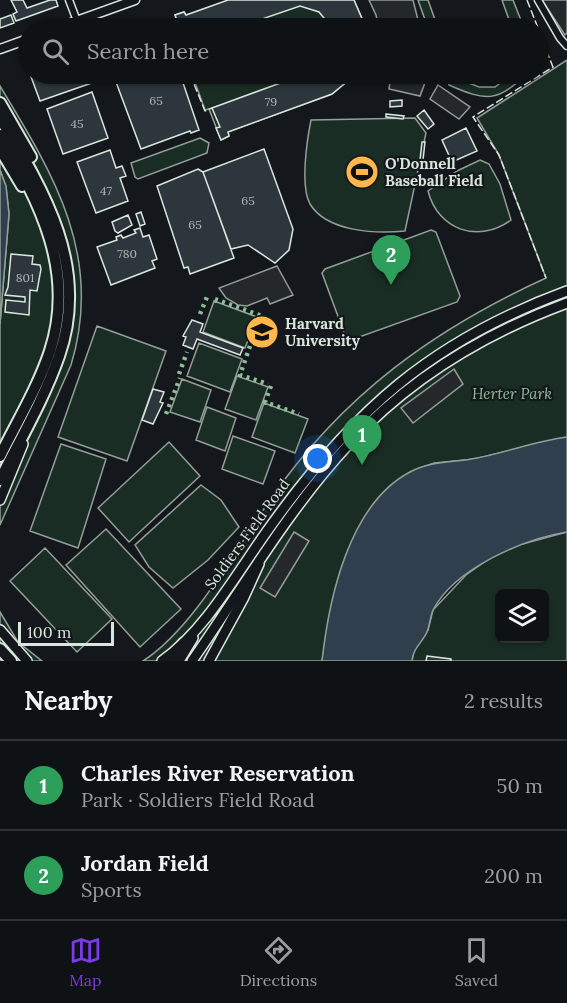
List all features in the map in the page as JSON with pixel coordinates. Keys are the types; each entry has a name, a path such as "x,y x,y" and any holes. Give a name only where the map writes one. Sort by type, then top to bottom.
{"highway":[{"path":"0,103 31,156 64,244 70,297 66,332 60,355 0,480"},
{"path":"0,118 42,189"},
{"path":"0,135 29,185 46,225 59,280 54,334 44,365 0,456"},
{"path":"0,149 46,225"},
{"path":"169,661 184,643"},
{"path":"0,649 11,661"}],"main road":[{"path":"85,18 135,0"},
{"path":"0,49 18,43"},
{"name":"Soldiers Field Road","path":"162,661 196,630 309,473 338,439 374,404 413,372 471,334 533,304 567,291"},
{"name":"Soldiers Field Road","path":"192,661 316,482 352,441 385,409 460,353 522,321 567,303"},
{"path":"0,500 33,413"},
{"path":"209,661 259,564"},
{"path":"0,630 27,661"},
{"path":"179,661 196,630"}],"street":[{"path":"69,0 76,18"},
{"path":"538,0 548,18"},
{"path":"549,19 567,46"}],"green space":[{"path":"354,0 362,18 176,18 175,15 184,12 186,15"},
{"path":"418,0 428,0 434,18 424,18"},
{"path":"502,0 513,0 520,18 508,18"},
{"name":"Herter Park","path":"567,60 567,437 475,459 434,463 410,472 390,487 341,574 331,607 322,661 143,661 162,647 197,608 272,497 300,460 360,396 394,368 466,319 546,278 499,155 477,118 530,84 549,84 549,72"},
{"path":"196,84 344,84 332,94 228,132 229,136 221,140 209,109 205,110"},
{"path":"472,84 479,87 495,87 499,84 515,84 507,90 491,96 472,94 449,85"},
{"path":"0,86 39,152 55,185 68,218 77,253 81,288 80,326 71,365 0,525 0,324 9,214 6,187 0,170"},
{"name":"O'Donnell Baseball Field","path":"415,118 426,133 405,231 380,232 353,229 340,226 318,213 310,204 305,186 305,163 311,120"},
{"path":"200,138 209,143 207,153 138,179 135,177 131,163"},
{"path":"480,160 489,164 500,184 511,220 486,231 473,232 450,224 433,204 428,191 457,171"},
{"path":"431,230 436,232 460,296 457,302 351,340 346,338 322,273 325,269"},
{"path":"214,301 257,317 245,348 203,332"},
{"path":"97,326 166,351 127,461 58,437"},
{"path":"199,343 242,359 230,392 187,376"},
{"path":"237,376 268,387 256,420 225,409"},
{"path":"182,379 211,390 200,422 170,412"},
{"path":"264,403 308,419 295,453 252,437"},
{"path":"207,407 236,418 225,451 196,440"},
{"path":"233,436 275,451 263,484 222,469"},
{"path":"169,442 200,476 129,542 98,508"},
{"path":"61,444 106,459 78,548 30,531"},
{"path":"201,485 221,500 239,527 208,560 173,588 149,567 135,545"},
{"path":"106,529 181,609 140,647 66,565"},
{"path":"567,532 567,661 412,661 414,650 428,630 433,610 466,575 490,558 519,545"},
{"path":"45,548 112,619 77,652 10,581"},
{"path":"0,612 18,642 42,661 0,661"}],"shaded area":[{"path":"369,0 413,0 418,18 377,18"},
{"path":"542,0 567,0 567,33 565,35"},
{"path":"390,84 424,84 420,96 389,89"},
{"path":"438,85 470,107 459,119 430,99"},
{"path":"277,266 293,295 270,304 267,298 247,306 238,305 226,298 219,288"},
{"path":"454,369 463,384 413,423 401,408"},
{"path":"294,532 309,541 275,597 260,588"}],"water":[{"path":"0,170 6,186 9,214 0,324"},
{"path":"567,437 567,532 531,541 512,549 492,558 457,581 443,595 433,610 427,632 416,649 412,661 322,661 330,609 346,555 357,529 371,506 389,487 410,472 427,465 477,458"}],"building":[{"path":"11,0 23,0 27,8 50,0 56,0 58,6 24,18 18,18 16,21 13,14 17,12"},
{"path":"228,0 354,0 362,18 324,18 319,12 300,6 265,18 176,18 175,15 184,12 186,15"},
{"path":"11,15 14,23 0,28 0,19"},
{"path":"34,84 89,84 40,101"},
{"path":"117,84 183,84 199,130 191,133 190,131 141,149"},
{"path":"278,84 344,84 332,94 228,132 229,136 221,140 216,128 220,127 212,108"},
{"path":"92,92 108,138 63,154 47,109"},
{"path":"402,100 402,106 390,107 390,101"},
{"path":"424,110 434,124 428,129 417,116"},
{"path":"386,114 404,116 403,119 386,117"},
{"path":"466,128 477,151 452,162 442,140"},
{"path":"422,142 425,142 423,160 420,160"},
{"path":"264,149 293,229 289,250 275,263 248,245 231,249 203,172"},
{"path":"110,150 116,168 122,166 126,176 120,178 128,201 96,213 77,162"},
{"path":"198,169 203,172 234,258 190,274 188,267 184,268 157,186"},
{"path":"141,212 145,224 140,226 136,214"},
{"path":"128,215 132,225 118,233 115,231 112,222"},
{"path":"140,228 143,237 149,235 157,259 152,261 155,268 111,285 97,247 117,240 116,237 121,235 123,238 136,233 134,230"},
{"path":"11,254 33,256 32,264 40,265 37,291 30,290 29,315 5,312 6,300 25,302 25,297 5,295 8,287"},
{"path":"192,320 203,324 200,332 243,348 240,355 197,339 193,349 183,345 186,337 183,336"},
{"path":"153,389 164,392 160,402 163,403 153,424 142,420"},
{"path":"427,656 451,659 451,661 426,661"}],"hedge":[{"path":"200,314 207,297 210,298"},
{"path":"215,299 262,316 255,335"},
{"path":"250,346 240,375 268,384"},
{"path":"179,374 187,352"},
{"path":"166,414 180,378"},
{"path":"271,386 265,402 299,414"}],"fence":[{"path":"527,0 534,18"},
{"path":"549,57 553,67 549,70"},
{"path":"194,84 205,111 212,108"},
{"path":"526,84 473,117 499,155 546,278"}],"place":[{"name":"O'Donnell Baseball Field","path":"362,172"},
{"name":"Jordan Field","path":"391,285"},
{"name":"Harvard University","path":"262,332"},
{"name":"Charles River Reservation","path":"362,465"}]}
